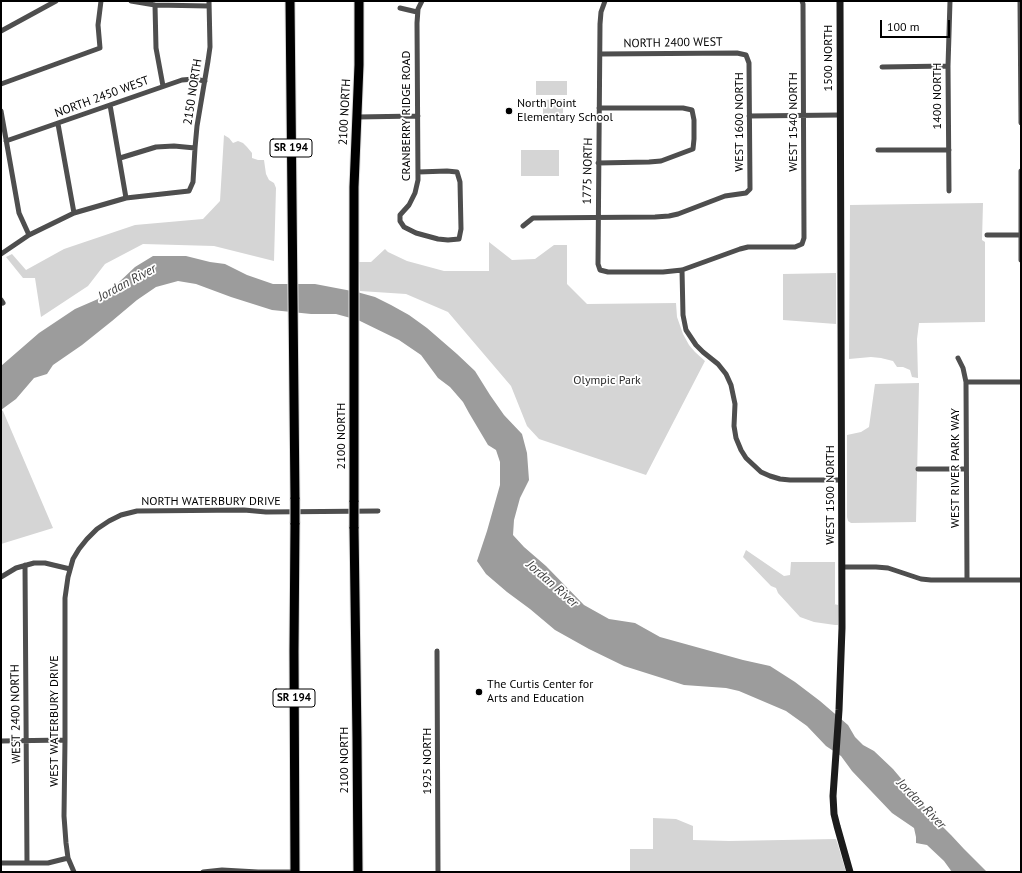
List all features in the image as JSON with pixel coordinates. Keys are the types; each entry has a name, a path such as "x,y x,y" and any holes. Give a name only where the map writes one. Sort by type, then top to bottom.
{"highway":[{"path":"286,1 290,36"},
{"name":"SR 194","path":"290,1 295,499 295,872"},
{"name":"2100 NORTH","path":"358,872 353,282 354,187 359,65 359,1"}],"street":[{"path":"1,31 56,1"},
{"path":"1,84 100,48 98,25 101,1"},
{"path":"131,1 155,5 209,4"},
{"name":"CRANBERRY RIDGE ROAD","path":"418,172 457,172 460,182 459,239 438,239 416,233 404,227 400,221 400,215 409,205 415,194 418,180 417,12 422,1"},
{"name":"1775 NORTH","path":"605,1 601,12 600,24 598,264 600,270 608,272 663,272 682,270"},
{"name":"WEST 1540 NORTH","path":"682,270 748,247 795,247 802,244 804,238 804,115 802,1"},
{"name":"1500 NORTH","path":"840,1 840,115"},
{"name":"1400 NORTH","path":"949,191 948,66 950,1"},
{"path":"1020,1 1021,123"},
{"name":"2150 NORTH","path":"126,198 189,191 192,186 200,108 206,81 210,47 209,4"},
{"path":"155,5 156,48 163,86"},
{"path":"400,8 417,12"},
{"name":"NORTH 2400 WEST","path":"600,54 737,53 746,55"},
{"name":"WEST 1600 NORTH","path":"598,218 669,216 678,214 721,197 746,193 750,189 749,63 746,55"},
{"path":"882,67 948,66"},
{"name":"NORTH 2450 WEST","path":"6,141 163,86 188,79 206,81"},
{"path":"1,254 29,235 74,213 126,198 110,105"},
{"path":"598,163 661,161 693,149 694,120 692,110 683,108 599,108"},
{"path":"1,111 19,213 29,235"},
{"path":"749,116 840,115"},
{"name":"WEST 1500 NORTH","path":"840,115 842,566 841,661 833,796 834,814 850,872"},
{"path":"357,117 418,116"},
{"path":"58,124 74,213"},
{"path":"120,158 156,147 174,146 195,148"},
{"path":"878,150 949,150"},
{"path":"1021,171 1021,260"},
{"path":"523,226 533,218 598,218"},
{"path":"987,235 1021,236"},
{"path":"682,270 683,315 686,330 696,345 718,364 726,374 731,385 735,404 734,426 736,438 746,458 761,472 780,479 841,480"},
{"name":"WEST RIVER PARK WAY","path":"958,358 966,382 967,580"},
{"path":"966,382 1021,382"},
{"path":"918,469 966,469"},
{"name":"NORTH WATERBURY DRIVE","path":"70,569 79,549 92,534 109,521 121,515 142,510 244,510 266,512 378,511"},
{"path":"1,577 10,571 25,565 40,562 70,569"},
{"name":"WEST 2400 NORTH","path":"25,565 27,863"},
{"path":"842,566 876,566 931,580 1021,580"},
{"name":"WEST WATERBURY DRIVE","path":"70,569 65,598 66,740 64,816 68,858 74,872"},
{"name":"1925 NORTH","path":"436,651 438,872"},
{"path":"1,741 66,740"},
{"path":"1,863 48,863 68,858"},
{"path":"203,872 222,870 251,872 295,872"}],"green space":[{"path":"536,81 567,81 567,95 536,95"},
{"path":"562,99 563,121 543,122 543,100"},
{"path":"224,135 233,143 238,141 243,143 252,153 252,158 264,160 266,174 269,180 274,183 276,188 274,261 214,246 143,244 105,264 88,286 41,317 35,278 23,278 6,257 12,254 26,270 64,249 135,225 203,219 220,201"},
{"path":"521,150 559,150 559,176 521,176"},
{"path":"983,203 982,240 985,242 985,322 919,323 917,339 918,378 912,377 910,370 903,367 897,367 893,361 871,357 849,359 850,205"},
{"name":"Olympic Park","path":"489,242 512,260 535,259 554,245 567,245 567,284 587,304 676,303 677,317 683,334 689,345 705,361 646,475 539,439 527,426 511,386 448,312 406,294 360,291 359,262 371,262 385,249 407,261 444,271 489,271"},
{"path":"836,273 836,324 783,320 783,274"},
{"path":"919,383 916,522 851,523 848,521 847,517 847,435 861,432 869,427 875,384"},
{"path":"1,410 3,411 53,528 1,544"},
{"path":"746,550 784,576 790,575 791,562 835,562 834,604 838,605 838,625 814,622 800,617 778,593 776,588 771,586 743,557"},
{"path":"653,818 676,819 693,826 693,840 729,841 836,839 846,872 630,872 630,849 653,849"}],"water":[{"name":"Jordan River","path":"153,256 186,256 225,264 247,275 273,284 315,284 357,292 375,297 391,305 409,315 427,328 475,371 504,415 522,434 527,453 529,480 520,498 514,520 513,535 524,547 546,566 584,605 609,619 635,623 660,637 770,666 795,682 848,725 855,737 863,745 874,751 893,769 936,820 987,872 952,872 944,861 927,845 916,843 914,828 892,813 852,771 841,756 826,746 807,726 786,711 739,691 726,688 684,685 624,666 555,630 486,574 477,561 500,485 500,462 496,450 488,445 463,402 450,387 438,378 421,355 399,340 358,320 336,314 311,314 272,310 196,284 178,281 156,287 137,300 82,345 53,365 47,374 34,378 16,399 1,410 1,366 39,333 75,309 98,299 135,267"}],"place":[{"name":"North Point Elementary School","path":"509,111"},
{"name":"The Curtis Center for Arts and Education","path":"479,692"}]}
